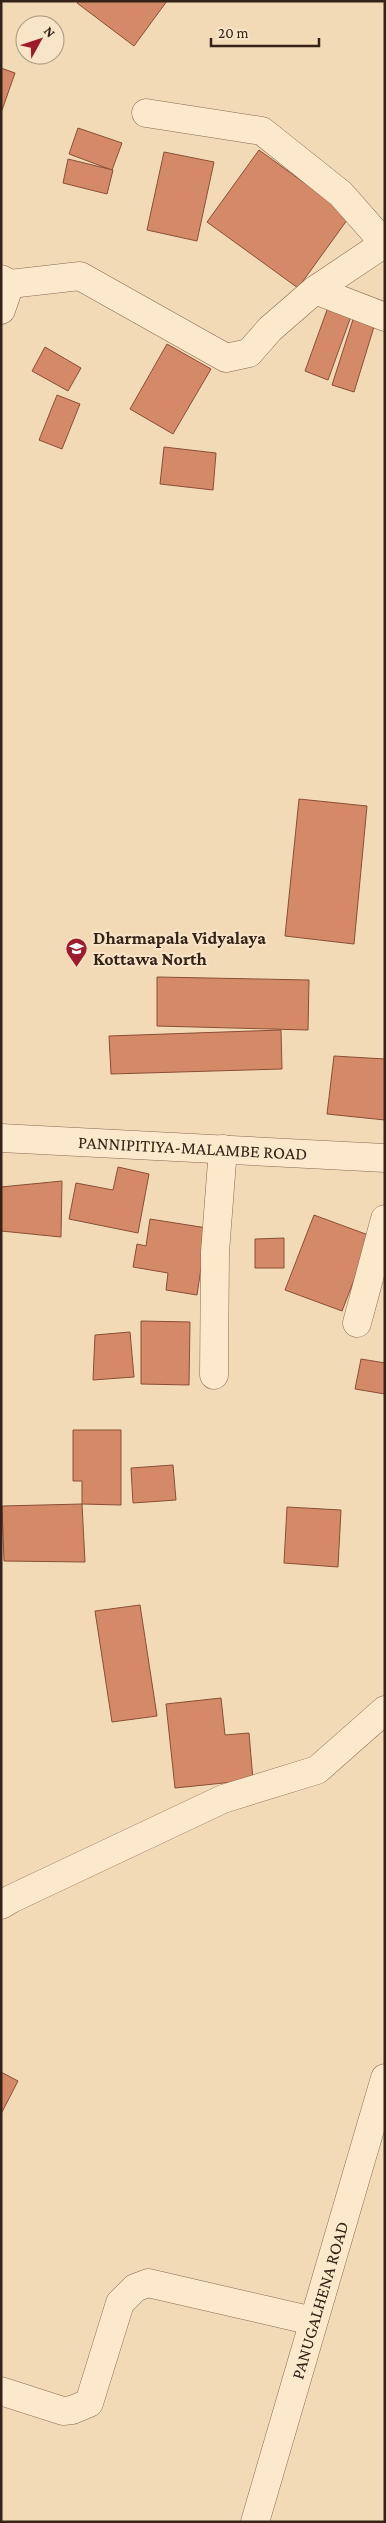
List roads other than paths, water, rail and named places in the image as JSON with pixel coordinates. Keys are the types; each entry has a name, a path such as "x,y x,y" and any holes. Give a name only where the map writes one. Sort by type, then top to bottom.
{"street":[{"path":"1,310 6,281 80,276 226,358 249,353 270,329 315,290 385,244 342,194 262,131 146,113"},
{"path":"315,290 385,317"},
{"name":"PANNIPITIYA-MALAMBE ROAD","path":"1,1138 385,1158"},
{"path":"214,1375 215,1252 223,1149"},
{"path":"357,1323 385,1219"},
{"path":"1,1905 10,1899 223,1799 317,1770 385,1710"},
{"name":"PANUGALHENA ROAD","path":"255,2522 385,2078"},
{"path":"1,2391 63,2411 72,2410 89,2402 120,2303 136,2288 148,2283 313,2321"}],"place":[{"name":"Dharmapala Vidyalaya Kottawa North","path":"77,967"}]}
